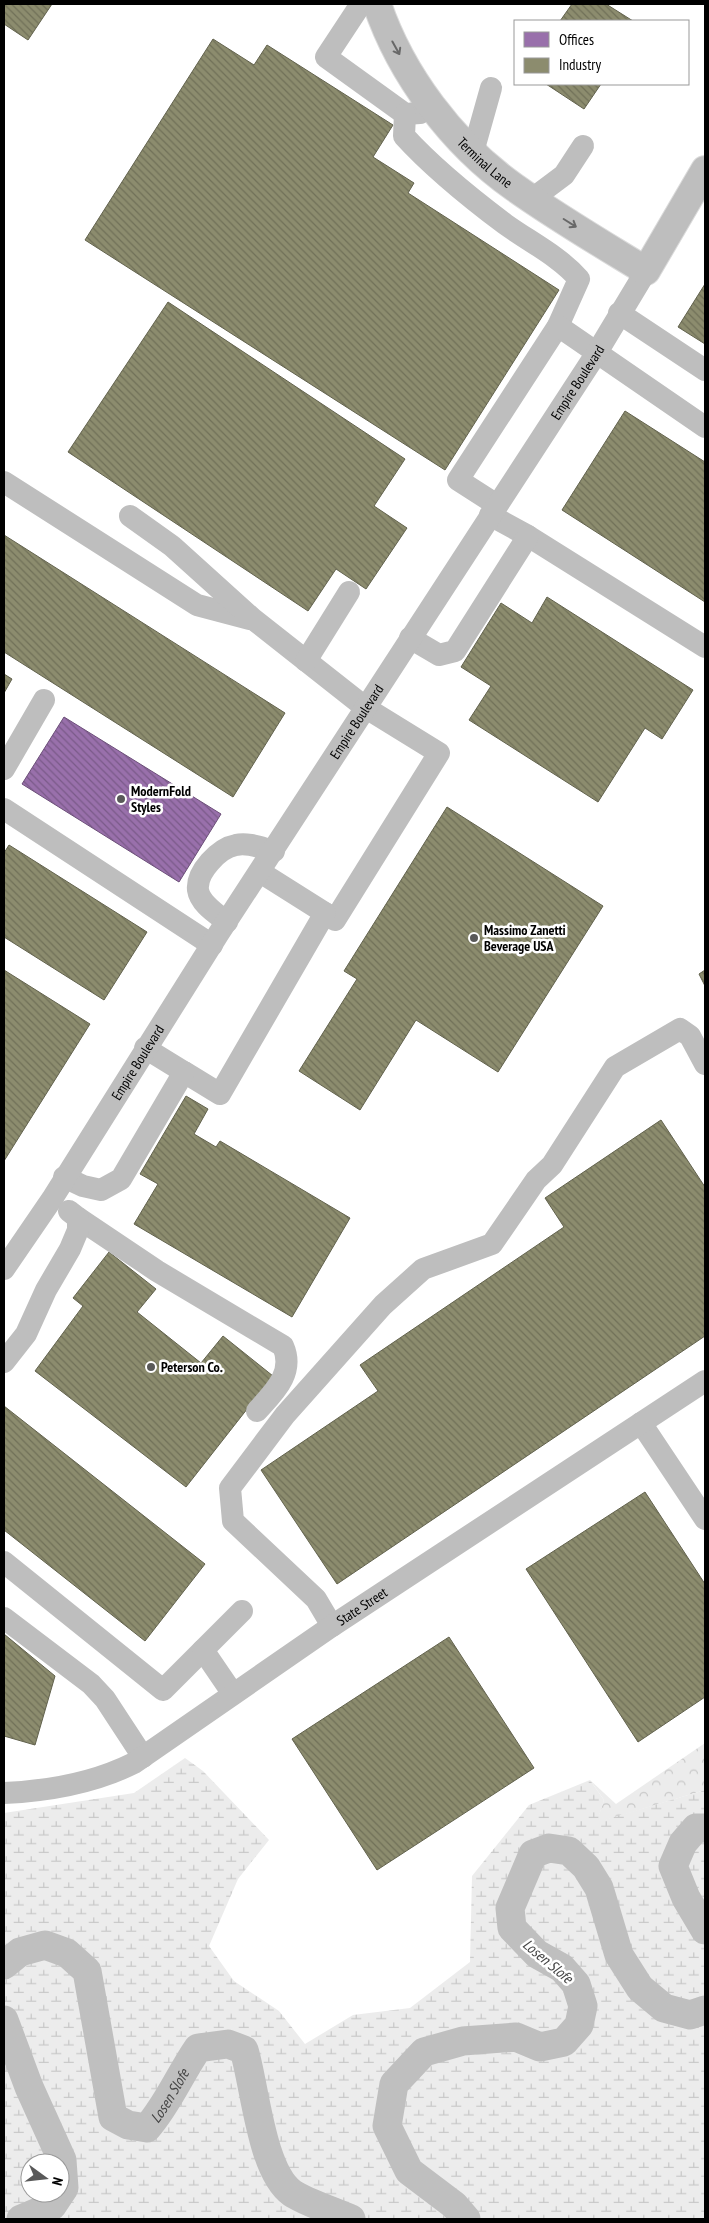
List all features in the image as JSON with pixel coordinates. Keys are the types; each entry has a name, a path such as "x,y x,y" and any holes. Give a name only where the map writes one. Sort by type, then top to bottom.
{"main road":[{"name":"Terminal Lane","path":"377,4 392,40 409,72 437,111 473,152 514,187 646,271"},
{"name":"Empire Boulevard","path":"646,271 705,170"}],"street":[{"path":"360,4 326,57 404,125 431,165 506,224 569,267 579,279 558,326 458,480 528,536 705,647"},
{"path":"473,152 491,88"},
{"path":"404,125 437,111"},
{"path":"532,199 564,175 583,146"},
{"name":"Empire Boulevard","path":"4,1269 52,1199 64,1176 145,1048 596,354 646,271"},
{"path":"619,313 705,370"},
{"path":"558,326 705,428"},
{"path":"4,482 197,605 253,620"},
{"path":"130,516 172,546 253,620 366,708 439,753 335,920 260,872"},
{"path":"410,638 439,655 455,651 528,536"},
{"path":"306,661 349,592"},
{"path":"4,769 44,700"},
{"path":"4,809 212,945"},
{"path":"227,922 203,900 198,890 202,875 221,852 235,845 250,844 274,851"},
{"path":"145,1048 220,1094 325,913"},
{"path":"332,1626 316,1600 233,1522 230,1488 285,1415 382,1305 423,1270 492,1244 536,1180 552,1165 615,1067 680,1029 690,1036 705,1064"},
{"path":"64,1176 83,1186 101,1190 120,1179 184,1072"},
{"path":"52,1199 157,1271 283,1346 287,1361 285,1375 278,1387 257,1411"},
{"path":"4,1362 26,1334 46,1290 70,1249 78,1230 78,1218"},
{"name":"State Street","path":"4,1793 85,1782 109,1775 143,1757 332,1626 705,1381"},
{"path":"641,1423 705,1519"},
{"path":"4,1562 163,1690 242,1611"},
{"path":"4,1618 90,1684 105,1699 143,1757"},
{"path":"203,1650 233,1694"}],"green space":[{"path":"705,1743 705,1790 596,1823 604,1800 590,1780 616,1804"},
{"path":"185,1758 203,1771 269,1840 238,1879 209,1946 234,1981 279,2011 305,2044 353,2015 410,2008 470,1962 472,1876 529,1805 590,1780 604,1800 597,1822 705,1790 705,2219 4,2219 4,1813 134,1793"}],"building: Offices":[{"name":"ModernFold Styles","path":"64,717 221,814 179,882 22,784"}],"building: Industry":[{"path":"4,4 52,4 28,40 4,24"},
{"path":"572,4 606,4 631,20 561,20"},
{"path":"213,39 254,65 267,45 393,125 373,157 414,183 408,193 559,290 445,470 85,240"},
{"path":"548,85 600,85 584,109"},
{"path":"705,284 705,344 678,327"},
{"path":"168,302 405,459 374,506 407,528 366,589 336,569 308,611 68,452"},
{"path":"625,411 705,462 705,602 562,510"},
{"path":"4,535 285,713 233,797 4,652"},
{"path":"547,597 693,690 662,739 645,728 598,802 469,720 491,686 461,667 501,603 532,623"},
{"path":"4,674 12,679 4,693"},
{"name":"Massimo Zanetti Beverage USA","path":"447,807 603,906 498,1072 416,1020 360,1110 299,1071 357,979 344,971"},
{"path":"9,845 147,932 104,1000 4,937 4,853"},
{"path":"4,970 90,1024 4,1161"},
{"path":"705,970 705,986 699,974"},
{"path":"186,1096 208,1109 194,1134 216,1147 220,1141 350,1218 292,1317 134,1224 158,1184 140,1174"},
{"path":"661,1120 705,1187 705,1336 337,1584 261,1470 378,1391 360,1365 564,1227 545,1198"},
{"name":"Peterson Co.","path":"109,1252 156,1289 137,1312 201,1363 223,1336 273,1376 186,1487 35,1371 83,1306 73,1298"},
{"path":"4,1406 205,1564 145,1641 4,1530"},
{"path":"645,1492 705,1584 705,1697 638,1742 526,1569"},
{"path":"4,1634 55,1676 35,1745 4,1736"},
{"path":"449,1637 534,1768 377,1870 292,1739"}],"waterway":[{"name":"Losen Slofe","path":"705,1828 696,1828 683,1843 673,1866 686,1898 705,1930"},
{"name":"Losen Slofe","path":"466,2219 454,2205 409,2171 387,2126 394,2084 424,2052 463,2041 516,2037 540,2047 564,2042 579,2025 583,2006 576,1984 562,1968 537,1954 512,1928 510,1908 533,1854 549,1848 569,1851 586,1867 599,1888 619,1955 640,1988 664,2008 690,2015 705,2010"},
{"name":"Losen Slofe","path":"4,1965 20,1952 45,1945 67,1953 87,1971 113,2117 128,2125 147,2128 161,2109 198,2048 228,2044 244,2050 260,2127 266,2148 281,2182 292,2193 351,2219"},
{"name":"Losen Slofe","path":"4,2020 29,2087 62,2160 64,2188 52,2206 21,2219"}],"place":[{"name":"ModernFold Styles","path":"121,799"},
{"name":"Massimo Zanetti Beverage USA","path":"474,938"},
{"name":"Peterson Co.","path":"151,1367"}]}
